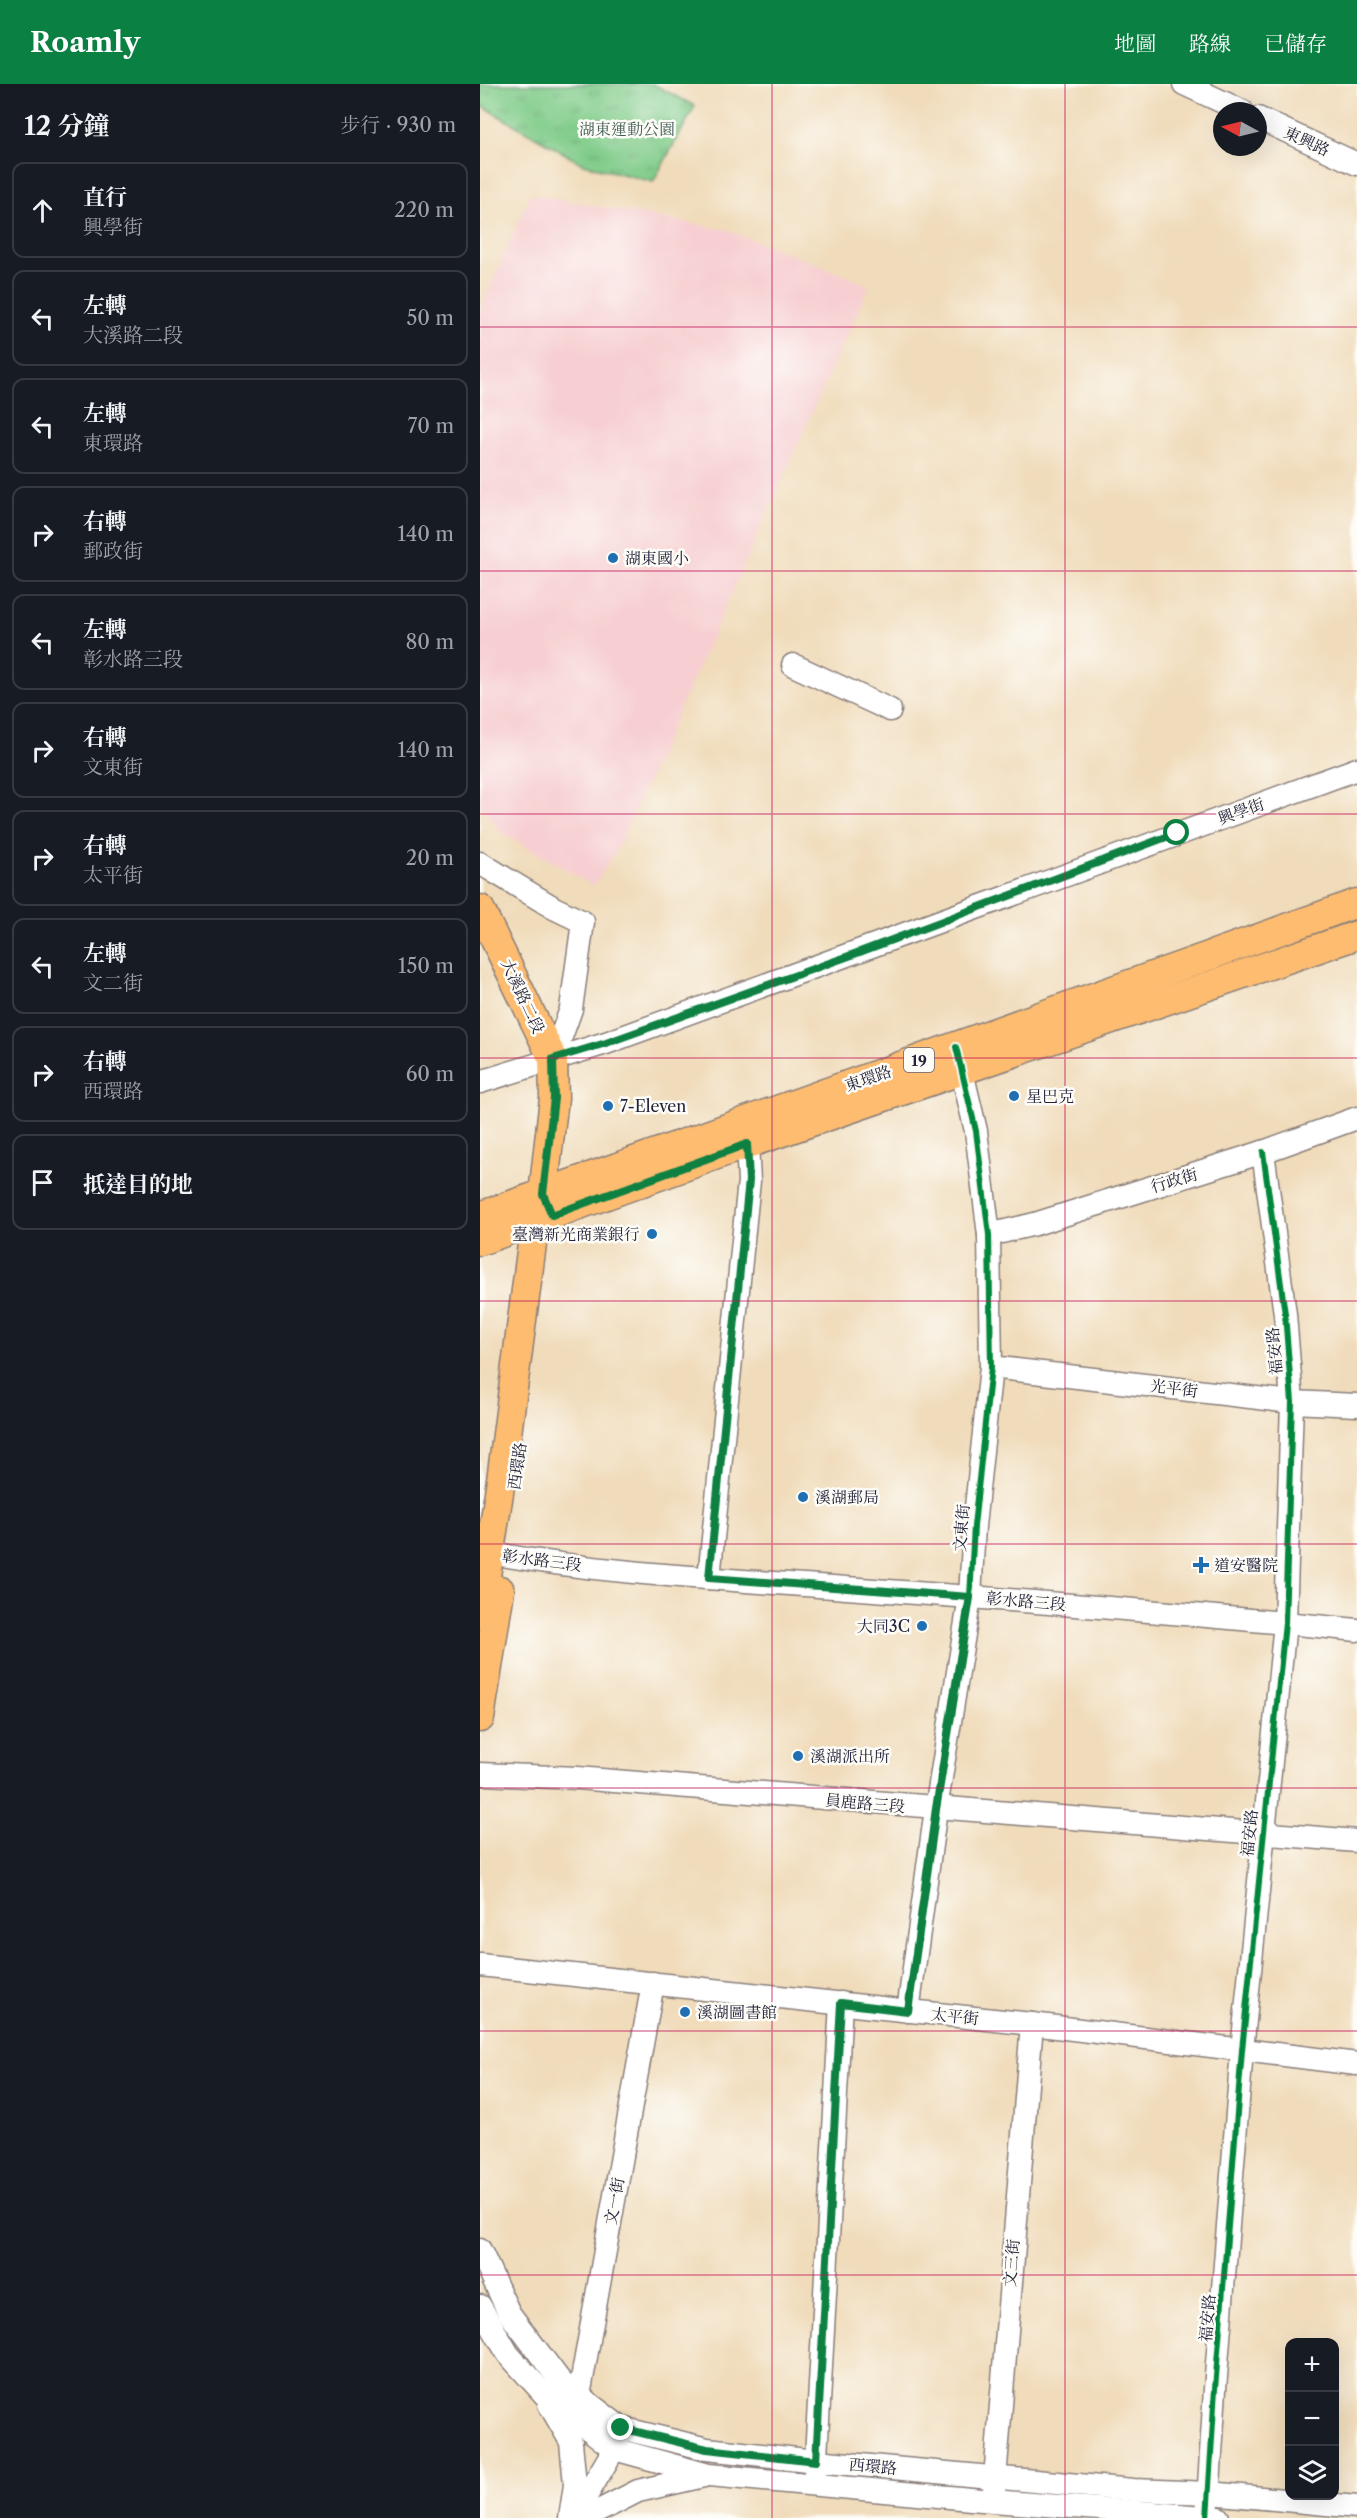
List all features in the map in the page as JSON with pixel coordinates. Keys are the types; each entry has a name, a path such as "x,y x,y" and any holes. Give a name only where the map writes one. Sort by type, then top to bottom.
{"main road":[{"name":"東環路","path":"959,1058 1357,903"},
{"name":"大溪路二段","path":"480,909 553,1059 554,1098 543,1210"},
{"name":"東環路","path":"480,1241 543,1210 743,1133 959,1058 1357,935"},
{"name":"東環路","path":"480,1216 543,1210"},
{"name":"西環路","path":"480,1614 492,1553 543,1210"},
{"name":"西環路","path":"480,1718 492,1553"}],"street":[{"path":"1184,84 1223,102"},
{"name":"東興路","path":"1267,122 1357,164"},
{"path":"793,665 890,710"},
{"name":"興學街","path":"480,1082 606,1043 1357,769"},
{"path":"480,863 554,908 583,922 571,1009 553,1059"},
{"name":"文東街","path":"908,2011 936,1809 970,1597 991,1366 989,1234 976,1131 959,1058"},
{"name":"行政街","path":"989,1234 1035,1224 1263,1152 1357,1118"},
{"path":"709,1578 749,1180 743,1133"},
{"name":"福安路","path":"1211,2518 1215,2389 1242,2050 1285,1623 1292,1402 1285,1314 1263,1152"},
{"name":"光平街","path":"991,1366 1292,1402 1357,1405"},
{"name":"彰水路三段","path":"492,1553 531,1560 709,1578 970,1597 1357,1630"},
{"name":"員鹿路三段","path":"480,1774 577,1778 936,1809 1263,1832 1357,1842"},
{"name":"太平街","path":"480,1965 1032,2024 1357,2064"},
{"name":"文一街","path":"575,2419 653,1983"},
{"path":"814,2484 841,2003"},
{"name":"文三街","path":"993,2501 1032,2024"},
{"name":"西環路","path":"480,2250 509,2313 561,2382 579,2395 618,2438 816,2461 995,2478 1133,2490 1210,2493 1357,2507"},
{"name":"西環路","path":"480,2306 508,2354 544,2394 575,2419 709,2475 1211,2518"},
{"path":"544,2394 571,2442 575,2485 572,2518"},
{"path":"572,2518 618,2438"},
{"path":"585,2518 638,2491 709,2475"}],"shaded area":[{"name":"湖東國小","path":"530,194 727,230 869,285 617,849 594,886 501,832 480,805 480,311"}],"green space":[{"name":"湖東運動公園","path":"480,84 653,84 695,106 653,182 583,164 480,105"}],"cycle path":[{"path":"908,2011 936,1809 970,1597 974,1526 991,1367 989,1235 976,1131 956,1047"},
{"path":"1207,2518 1242,2050 1285,1623 1292,1402 1285,1314 1263,1152"}],"place":[{"name":"湖東國小","path":"613,558"},
{"name":"星巴克","path":"1014,1096"},
{"name":"7-Eleven","path":"608,1106"},
{"name":"臺灣新光商業銀行","path":"652,1234"},
{"name":"溪湖郵局","path":"803,1497"},
{"name":"道安醫院","path":"1201,1565"},
{"name":"大同3C","path":"922,1626"},
{"name":"溪湖派出所","path":"798,1756"},
{"name":"溪湖圖書館","path":"685,2012"}],"route":[{"path":"621,2428 707,2449 816,2461 841,2003 908,2011 936,1809 970,1597 709,1578 749,1180 747,1144 552,1215 543,1194 554,1098 553,1059 606,1043 849,956 1177,833"}]}
